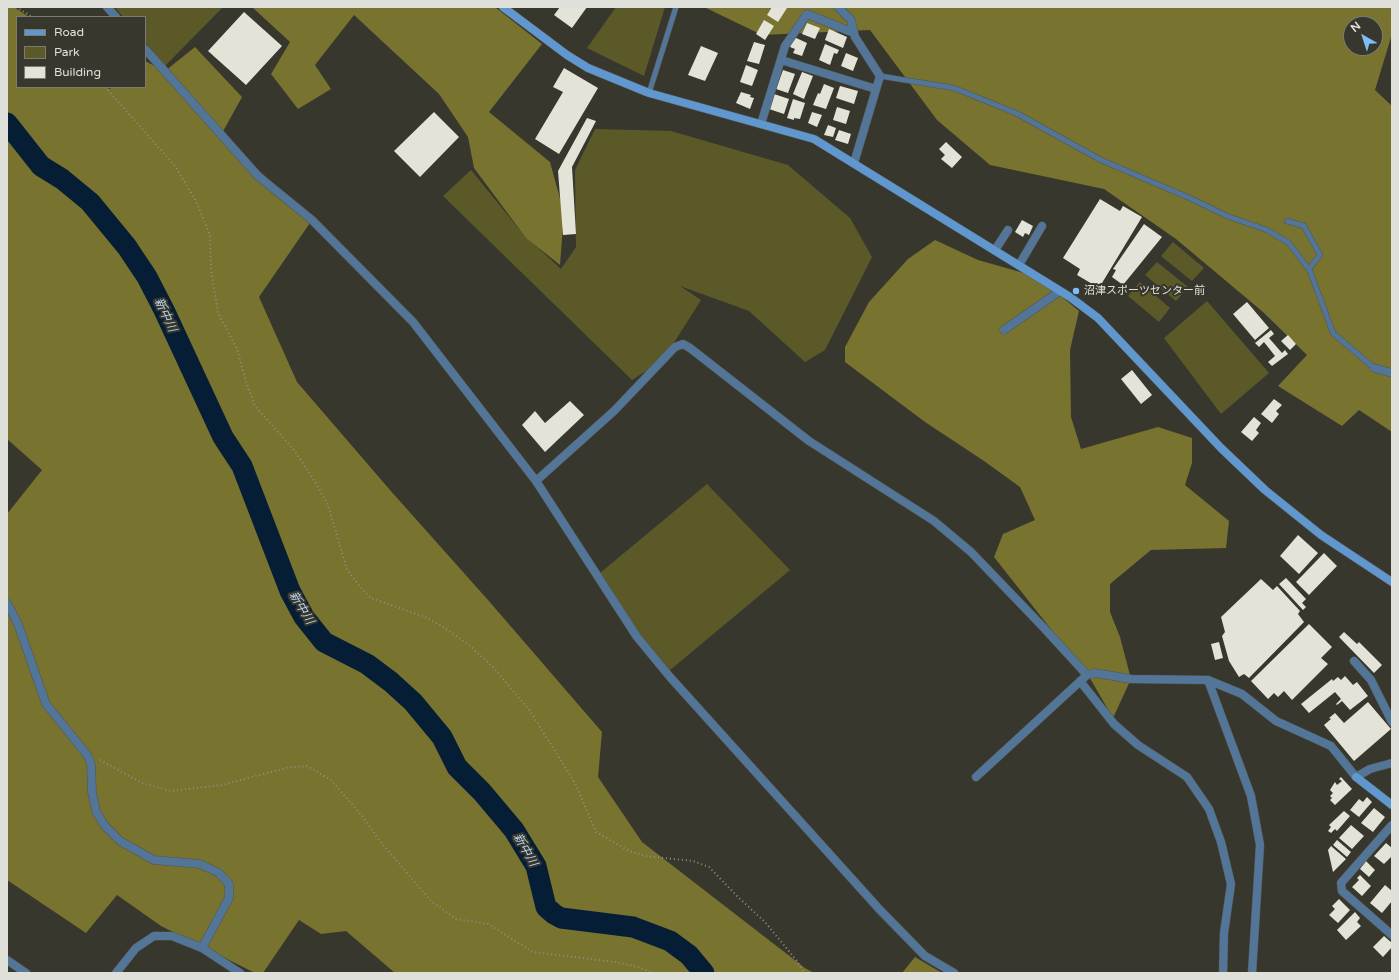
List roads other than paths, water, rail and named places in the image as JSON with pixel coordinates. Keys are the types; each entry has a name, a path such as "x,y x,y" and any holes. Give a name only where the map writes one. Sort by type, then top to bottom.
{"street":[{"path":"107,7 115,16"},
{"path":"503,7 567,55 588,68 649,93 814,139 1060,291 1098,318 1221,448 1265,490 1322,535 1392,582"},
{"path":"838,7 851,20 854,33 880,76 854,163"},
{"path":"761,124 785,46 807,14 854,33"},
{"path":"146,50 258,176 312,220 413,322 536,481 637,637 670,677 880,910 925,956 954,973"},
{"path":"781,60 876,89"},
{"path":"1019,265 1042,226"},
{"path":"994,250 1008,230"},
{"path":"1004,330 1060,291"},
{"path":"536,481 614,411 675,347 683,344 809,441 934,521 971,552 1087,675"},
{"path":"1374,368 1392,373"},
{"path":"7,603 18,624 46,704 88,756 91,764 92,792 96,811 104,826 120,841 154,860 200,864 218,873 229,884 229,898 202,948"},
{"path":"1354,661 1371,680 1392,722"},
{"path":"976,777 1087,675 1095,673 1131,679 1208,680 1242,694 1276,721 1331,746 1356,777 1392,805"},
{"path":"1208,680 1251,796 1260,845 1252,973"},
{"path":"1080,681 1114,724 1138,745 1187,777 1209,809 1221,842 1231,884 1224,933 1223,973"},
{"path":"1356,777 1370,769 1392,763"},
{"path":"1392,825 1341,883 1342,891 1392,934"},
{"path":"116,973 136,948 154,936 172,936 202,948 240,973"},
{"path":"7,960 26,973"}],"lane":[{"path":"649,93 676,7"},
{"path":"880,76 954,88 1016,112 1101,160 1192,199 1227,216 1267,230 1289,243 1308,269 1332,333 1374,368"},
{"path":"1286,221 1304,226 1320,255 1308,269"}],"waterway":[{"name":"新中川","path":"7,123 41,166 62,179 90,202 127,247 147,277 223,437 242,466 290,591 304,617 324,642 367,664 391,682 413,702 442,737 457,767 482,792 514,830 536,866 546,907 554,914 561,918 633,927 670,941 689,955 704,973"}],"place":[{"name":"沼津スポーツセンター前","path":"1076,291"}]}
